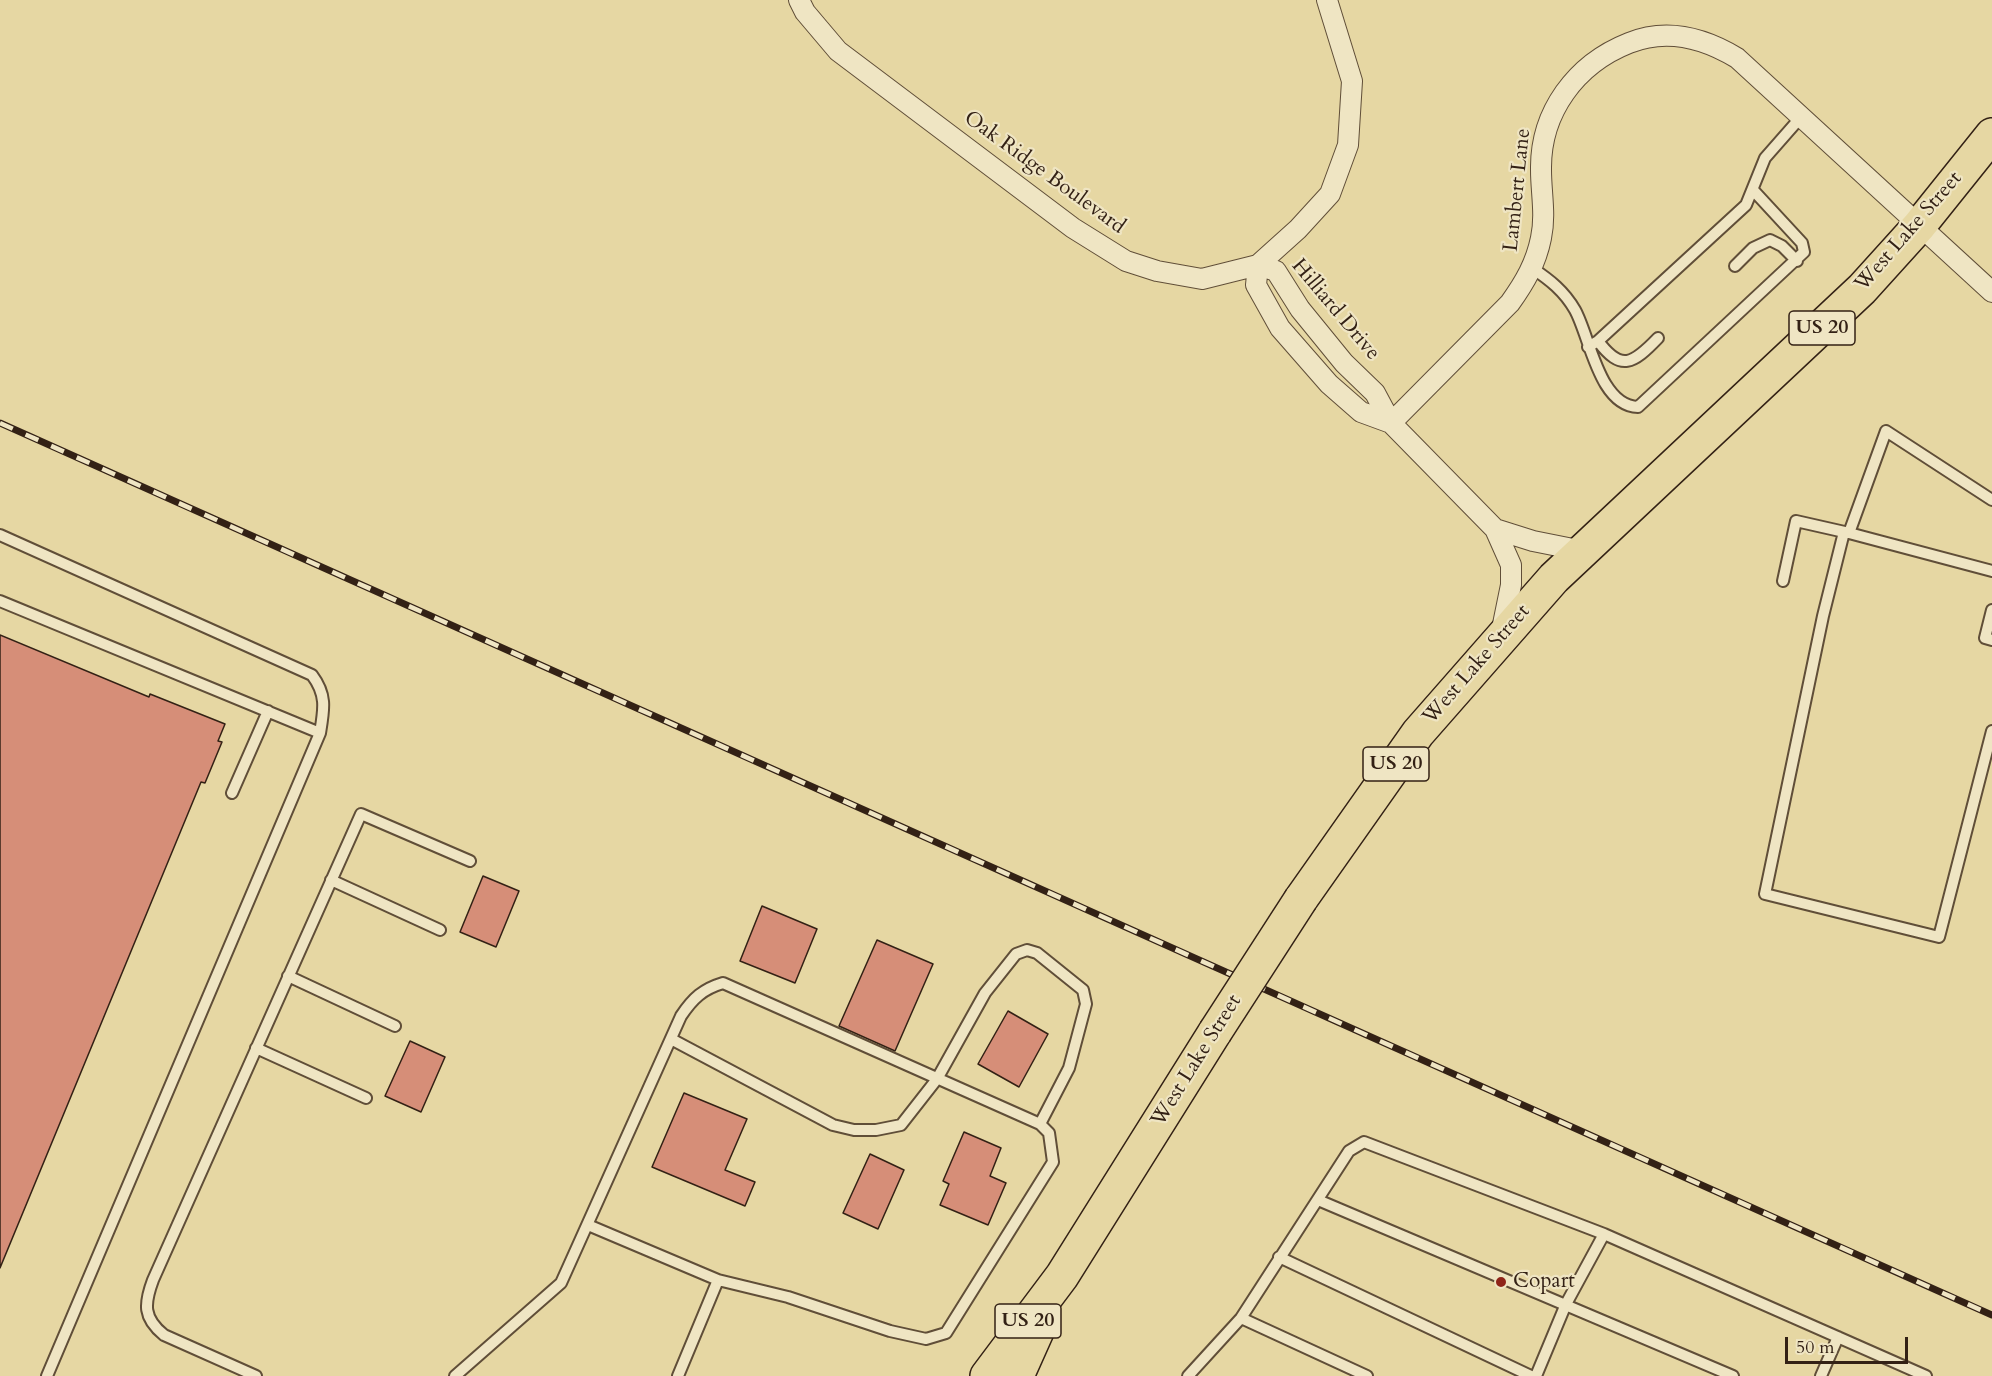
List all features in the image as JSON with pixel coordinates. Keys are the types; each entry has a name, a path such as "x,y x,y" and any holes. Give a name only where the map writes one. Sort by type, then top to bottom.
{"highway":[{"name":"West Lake Street","path":"987,1376 1062,1276 1301,899 1418,733 1501,637 1583,551 1846,304 1919,226 1992,135"},
{"name":"West Lake Street","path":"1017,1376 1062,1276"}],"street":[{"name":"Oak Ridge Boulevard","path":"799,0 805,12 838,51 1073,228 1126,261 1158,271 1202,279 1258,265 1298,229 1330,194 1348,145 1352,81 1327,0"},
{"name":"Lambert Lane","path":"1391,423 1510,303 1532,268 1542,236 1544,209 1542,148 1547,126 1557,103 1573,81 1593,62 1615,49 1640,39 1666,36 1690,38 1714,44 1737,58 1992,292"},
{"name":"Hilliard Drive","path":"1391,423 1361,412 1329,384 1280,328 1256,285 1258,265 1276,271 1300,309 1344,363 1375,393 1391,423 1495,529 1511,565 1511,585 1501,637"},
{"name":"Hilliard Drive","path":"1495,529 1533,541 1583,551"}],"lane":[{"path":"1593,344 1746,205 1765,158 1801,117"},
{"path":"1532,268 1557,285 1576,312 1593,344 1616,400 1627,406 1638,407 1797,261 1804,252 1802,243 1753,190"},
{"path":"1735,266 1753,248 1770,240 1782,246 1797,261"},
{"path":"1593,344 1621,362 1630,362 1658,338"},
{"path":"1992,500 1886,430 1846,532 1823,616 1765,894 1939,937 1992,731"},
{"path":"1783,581 1796,521 1992,571"},
{"path":"0,535 312,675 321,688 325,704 320,733 47,1376"},
{"path":"0,601 320,733"},
{"path":"1992,610 1985,638 1992,640"},
{"path":"232,793 268,711"},
{"path":"256,1376 164,1335 152,1326 147,1313 147,1297 361,814 470,861"},
{"path":"331,880 440,930"},
{"path":"671,1039 833,1125 854,1130 876,1130 901,1125 938,1078 985,993 1016,954 1027,950 1037,953 1083,990 1086,1004 1069,1068 1040,1124"},
{"path":"288,976 395,1026"},
{"path":"455,1376 561,1283 671,1039 693,998 709,988 723,983 1040,1124 1049,1133 1053,1162 946,1333 926,1339 890,1331 788,1298 718,1280 588,1225"},
{"path":"256,1048 366,1098"},
{"path":"1192,1375 1241,1318 1349,1151 1364,1142 1604,1234 1926,1376"},
{"path":"1318,1200 1733,1376"},
{"path":"1536,1376 1566,1304 1604,1234"},
{"path":"1279,1257 1531,1376"},
{"path":"678,1376 718,1280"},
{"path":"1241,1318 1367,1376"},
{"path":"1821,1376 1838,1337"}],"building":[{"path":"0,635 149,697 150,694 225,724 218,741 222,742 205,783 201,782 0,1268"},
{"path":"483,876 519,891 496,947 460,932"},
{"path":"762,906 817,929 795,983 740,961"},
{"path":"877,940 933,964 895,1051 839,1026"},
{"path":"1008,1011 1048,1034 1019,1087 978,1064"},
{"path":"410,1041 445,1057 421,1112 385,1096"},
{"path":"684,1093 747,1119 725,1170 755,1182 745,1206 652,1167"},
{"path":"964,1132 1001,1148 990,1176 1006,1183 988,1225 940,1205 949,1184 943,1181"},
{"path":"870,1154 904,1170 878,1229 843,1213"}],"railway":[{"path":"0,423 1992,1315"}],"place":[{"name":"Copart","path":"1501,1282"}]}
